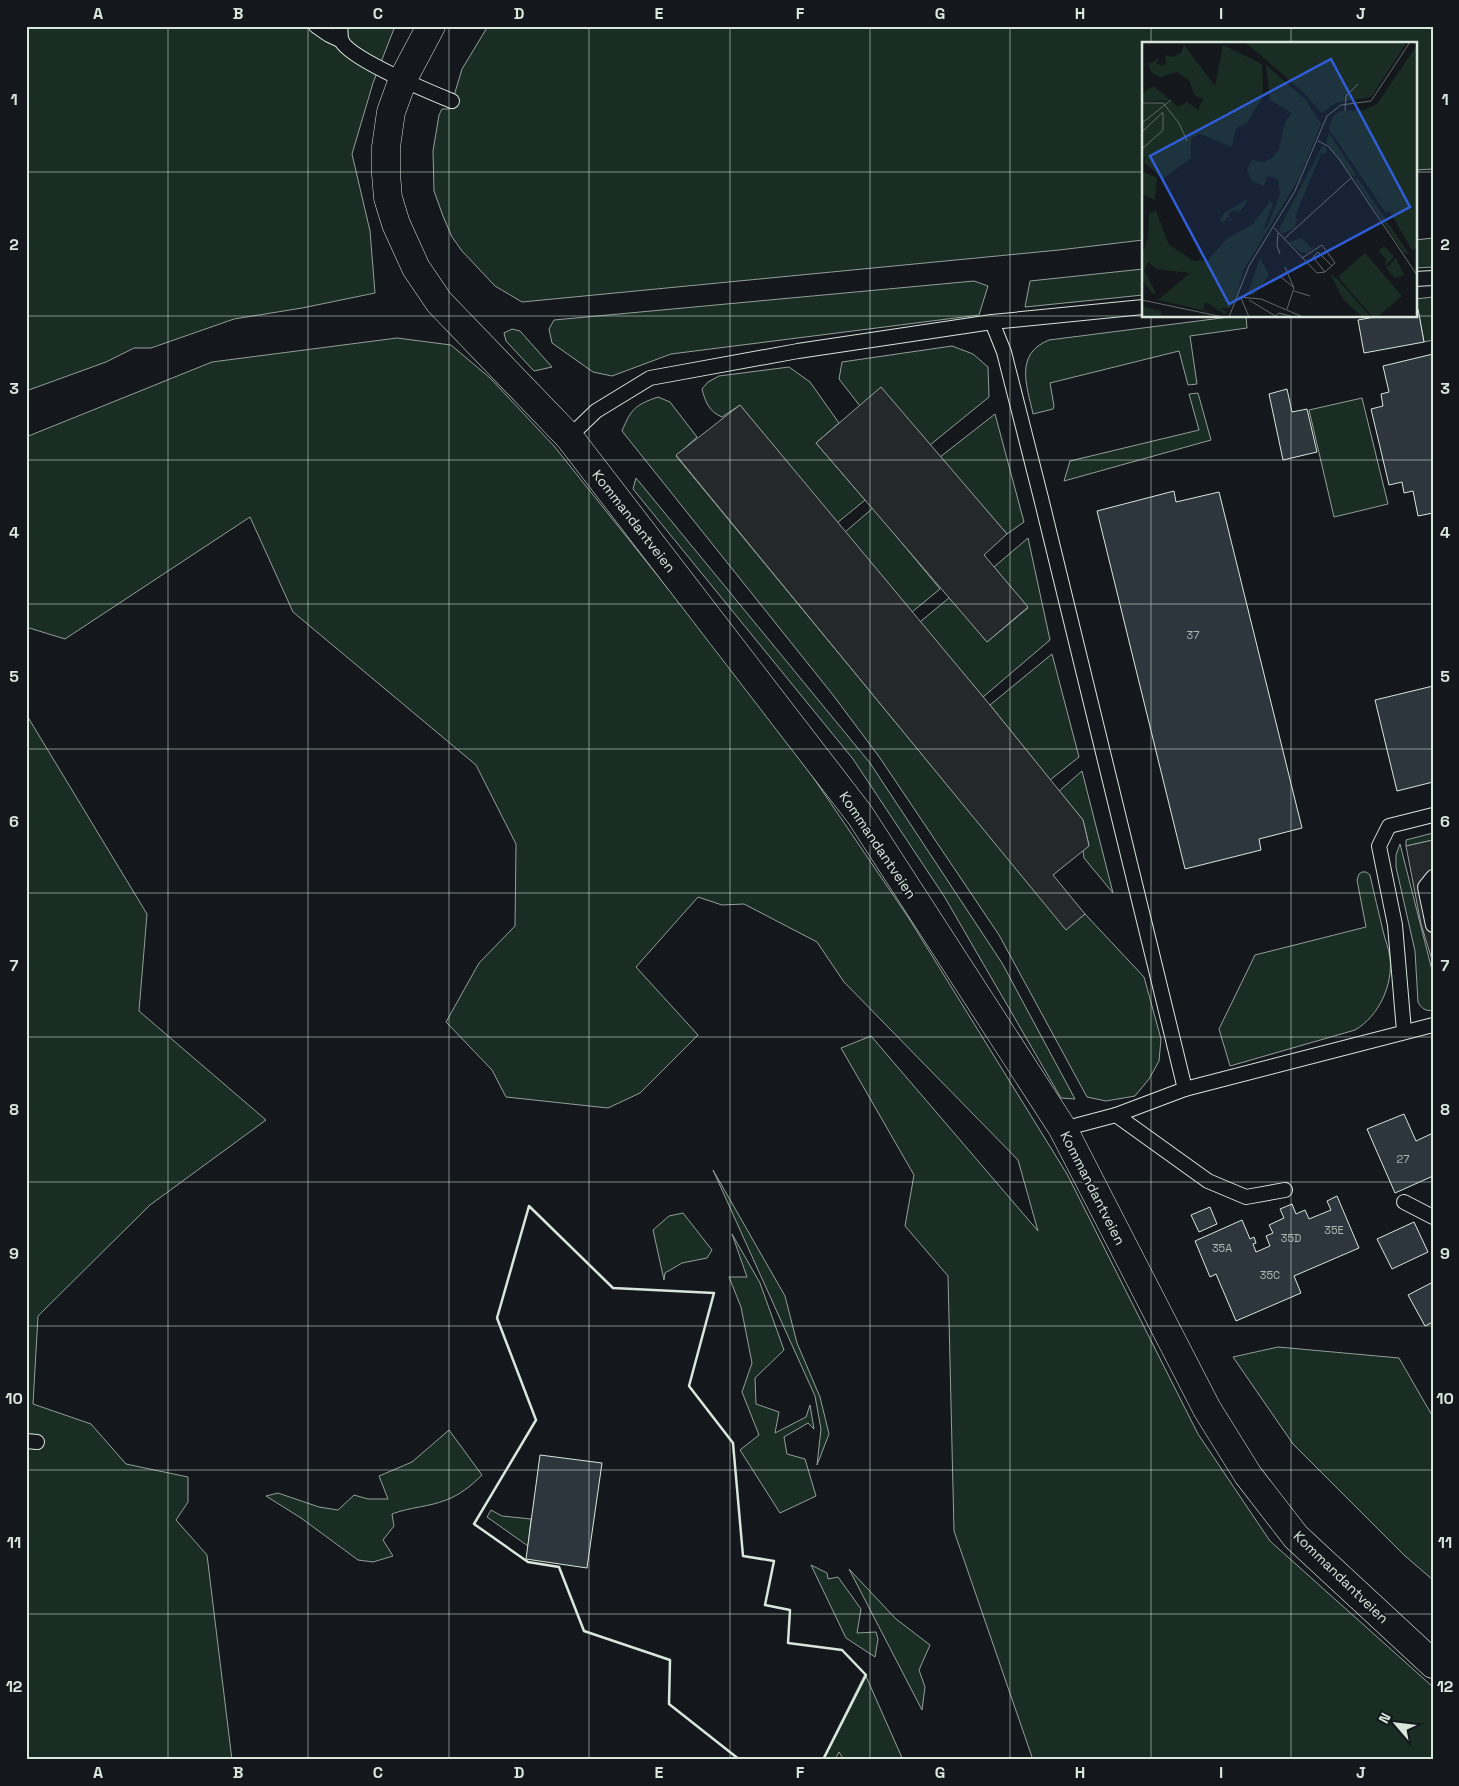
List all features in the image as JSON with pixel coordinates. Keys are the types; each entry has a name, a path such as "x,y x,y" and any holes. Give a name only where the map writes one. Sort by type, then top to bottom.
{"street":[{"name":"Kommandantveien","path":"431,26 403,79 391,112 386,147 388,198 396,224 416,268 439,302 569,437 860,815 1063,1129 1207,1409 1248,1475 1296,1537 1433,1664"}],"lane":[{"path":"316,26 342,41 351,52 403,79 452,101"},
{"path":"340,26 342,41"},
{"path":"1416,280 1433,278"},
{"path":"569,437 596,412 650,378 798,351 992,322 1142,307"},
{"path":"992,322 1004,352 1185,1089"},
{"path":"1404,1032 1395,925 1379,846 1389,826 1433,815"},
{"path":"1433,877 1425,887 1433,925"},
{"path":"1063,1129 1116,1115 1185,1089 1433,1024"},
{"path":"1116,1115 1208,1181 1246,1197 1285,1190"},
{"path":"1404,1202 1433,1217"}],"green space":[{"path":"26,26 395,26 373,83 352,154 370,231 375,293 302,308 234,319 151,348 134,348 106,362 26,391"},
{"path":"488,26 1433,26 1433,169 1416,170 1416,42 1142,42 1142,240 1059,250 522,302 495,286 462,251 452,237 434,191 433,151 439,115 442,109 450,109 462,69"},
{"path":"1433,238 1433,267 1416,268 1416,240"},
{"path":"1142,269 1142,295 1025,307 1030,281"},
{"path":"974,281 988,286 979,315 671,354 612,376 593,372 552,343 549,329 554,320"},
{"path":"1433,297 1433,340 1424,342 1418,310 1416,310 1416,299"},
{"path":"1221,318 1246,318 1247,328 1190,336 1197,384 1188,385 1179,351 1050,383 1053,409 1033,414 1026,382 1027,362 1038,346 1049,340"},
{"path":"512,329 520,331 552,367 534,371 506,341 504,333"},
{"path":"397,338 451,345 490,378 554,446 781,730 908,917 1067,1174 1198,1434 1270,1541 1433,1687 1433,1760 1033,1760 954,1531 948,1276 905,1226 914,1175 841,1048 871,1036 1038,1231 1018,1160 844,982 817,942 744,904 722,905 698,897 636,967 698,1035 640,1093 608,1108 506,1097 492,1070 446,1022 479,963 515,926 516,844 476,765 293,612 250,517 65,639 26,627 26,437 212,362"},
{"path":"952,346 973,354 988,367 989,397 930,445 881,388 860,406 839,379 842,362"},
{"path":"789,367 810,382 839,423 816,443 865,500 837,523 740,405 722,417 711,409 703,393 702,389 708,382 719,376"},
{"path":"1198,393 1211,440 1064,481 1070,461 1199,430 1189,394"},
{"path":"658,397 670,402 697,437 676,456 1066,929 1085,914 1144,977 1161,1039 1159,1061 1149,1079 1135,1096 1106,1101 1087,1097 999,935 880,758 833,695 622,431 631,413 639,405"},
{"path":"1362,398 1388,504 1334,517 1309,410"},
{"path":"995,414 1024,522 1007,534 940,457"},
{"path":"636,478 870,763 1002,963 1075,1099 1061,1098 944,896 853,759 633,489"},
{"path":"873,508 940,589 912,612 845,532"},
{"path":"1028,538 1050,640 983,697 920,622 950,597 987,642 1028,608 994,567"},
{"path":"1052,654 1079,757 1050,780 990,705"},
{"path":"26,714 147,914 139,1011 266,1120 150,1205 38,1316 33,1404 91,1424 126,1464 188,1477 188,1502 176,1520 207,1555 232,1760 26,1760"},
{"path":"1082,771 1113,893 1084,858 1083,850 1089,845 1083,820 1059,791"},
{"path":"1433,833 1433,840 1406,846 1406,840"},
{"path":"1400,844 1433,974 1433,1010 1424,1009 1418,1002 1415,951 1396,867 1396,855"},
{"path":"1362,872 1370,875 1390,958 1387,989 1371,1017 1355,1030 1230,1066 1219,1029 1255,955 1366,927 1357,880"},
{"path":"713,1170 785,1296 797,1343 820,1397 829,1434 817,1465 821,1429 815,1396"},
{"path":"683,1213 712,1250 707,1258 682,1263 665,1273 664,1280 653,1230 669,1216"},
{"path":"732,1234 760,1283 784,1350 755,1378 756,1404 779,1412 775,1433 806,1417 810,1405 814,1429 808,1423 784,1437 787,1454 805,1459 816,1496 780,1513 740,1450 759,1435 742,1392 752,1363 741,1307 729,1277 747,1277"},
{"path":"1278,1347 1399,1358 1433,1417 1433,1580 1404,1555 1293,1444 1233,1357"},
{"path":"449,1430 482,1475 466,1489 451,1498 392,1514 394,1526 383,1540 393,1556 373,1562 358,1560 301,1518 266,1496 278,1493 319,1507 338,1510 354,1495 368,1499 388,1499 379,1476 412,1462"},
{"path":"491,1510 502,1516 531,1519 528,1546 487,1517"},
{"path":"811,1565 827,1573 828,1579 838,1577 861,1609 857,1633 876,1632 878,1639 875,1657 846,1638"},
{"path":"849,1569 896,1619 930,1645 919,1670 925,1687 922,1710"},
{"path":"865,1674 903,1760 844,1760 839,1752 835,1760 822,1760"}],"shaded area":[{"path":"881,387 1007,534 984,555 1028,607 987,642 816,443"},
{"path":"740,405 990,705 1083,820 1089,846 1053,875 1085,914 1066,930 676,455"},
{"path":"1433,840 1433,963 1421,924 1406,846"}],"building":[{"path":"1418,309 1424,342 1364,353 1358,320 1369,318 1416,318 1416,310"},
{"path":"1433,354 1433,513 1418,516 1413,491 1404,493 1402,482 1389,485 1371,409 1383,406 1381,394 1389,392 1383,366"},
{"path":"1287,389 1292,412 1307,409 1317,452 1283,460 1269,394"},
{"path":"1174,491 1176,502 1219,492 1302,828 1259,839 1261,850 1185,869 1097,511"},
{"path":"1433,686 1433,782 1397,791 1375,700"},
{"path":"1404,1114 1416,1141 1433,1133 1433,1176 1395,1193 1367,1129"},
{"path":"1337,1196 1359,1248 1294,1276 1301,1293 1236,1321 1216,1274 1210,1277 1195,1241 1242,1220 1250,1239 1254,1237 1256,1243 1253,1244 1256,1252 1270,1246 1266,1236 1273,1233 1269,1225 1284,1218 1280,1209 1292,1204 1296,1214 1305,1210 1309,1219 1331,1210 1327,1201"},
{"path":"1210,1207 1217,1224 1199,1232 1191,1215"},
{"path":"1414,1222 1428,1252 1392,1269 1377,1239"},
{"path":"1433,1282 1433,1322 1425,1326 1408,1295"},
{"path":"540,1455 602,1463 587,1568 526,1559"}],"wall":[{"path":"740,1760 669,1704 670,1660 584,1631 559,1567 528,1562 474,1524 536,1420 497,1318 529,1206 613,1288 714,1293 689,1386 733,1443 743,1556 774,1561 765,1605 790,1610 788,1643 842,1650 866,1675 823,1760"}]}
